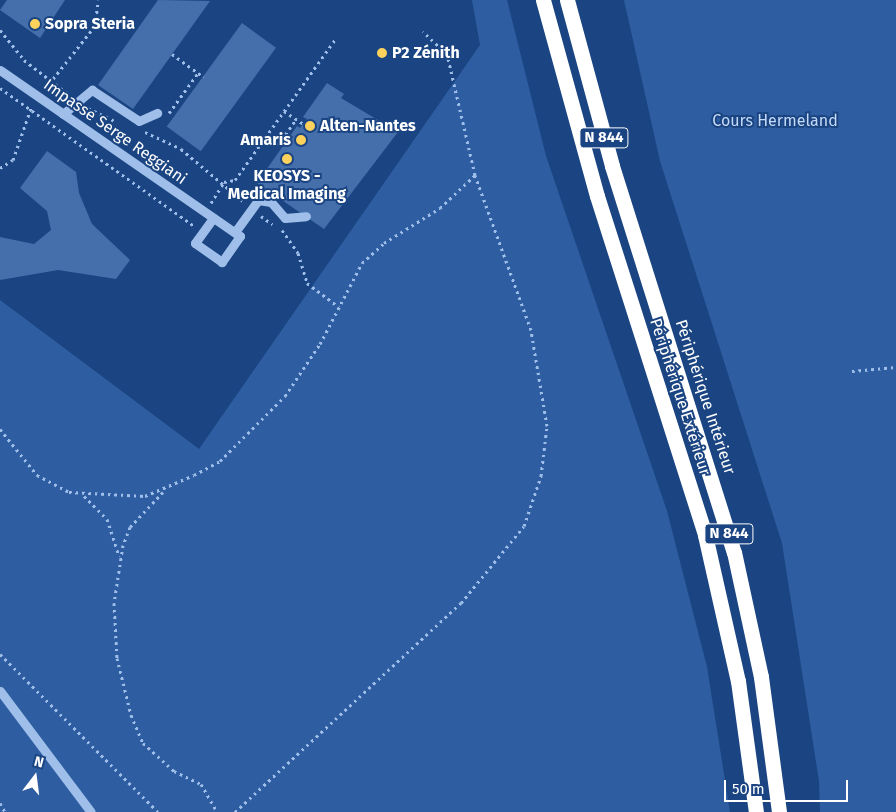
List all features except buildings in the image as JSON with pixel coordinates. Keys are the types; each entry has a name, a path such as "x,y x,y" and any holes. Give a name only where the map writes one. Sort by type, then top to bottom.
{"highway":[{"name":"Périphérique Extérieur","path":"543,0 597,196 705,535 738,682 756,812"},
{"name":"Périphérique Intérieur","path":"570,3 612,166 734,552 761,677 779,812"}],"street":[{"name":"Impasse Serge Reggiani","path":"0,70 235,232"},
{"path":"63,114 92,90 139,121 161,116"},
{"path":"213,218 196,243 222,262 240,236 235,232 258,200 271,202 285,218 306,216"},
{"path":"0,691 91,812"}],"path":[{"path":"0,168 13,160 30,109 95,26 98,0"},
{"path":"235,812 461,603 524,526 534,504 547,426 531,330 475,175 447,54 423,32"},
{"path":"335,40 235,180 224,182 252,209 286,233 298,253 307,283 339,307"},
{"path":"172,54 204,78"},
{"path":"161,116 198,73"},
{"path":"0,88 195,226"},
{"path":"284,111 303,124"},
{"path":"266,136 278,145 296,119"},
{"path":"153,135 159,127"},
{"path":"217,812 202,784 167,766 136,733 114,627 120,559 130,527 163,492 220,461 269,414 304,369 371,254 440,208 475,175"},
{"path":"852,371 896,367"},
{"path":"0,429 37,475 51,486 84,496 121,498 163,492"},
{"path":"84,496 107,519 120,559"},
{"path":"0,654 158,812"},
{"path":"0,803 5,812"}],"green space":[{"path":"472,0 507,0 546,156 667,511 707,667 730,812 0,812 0,300 199,449 480,45"},
{"name":"Cours Hermeland","path":"624,0 896,0 896,812 820,812 819,781 782,543 660,161"}],"place":[{"name":"Sopra Steria","path":"35,24"},
{"name":"P2 Zénith","path":"382,53"},
{"name":"Alten-Nantes","path":"310,126"},
{"name":"Amaris","path":"301,140"},
{"name":"KEOSYS - Medical Imaging","path":"287,159"}]}
